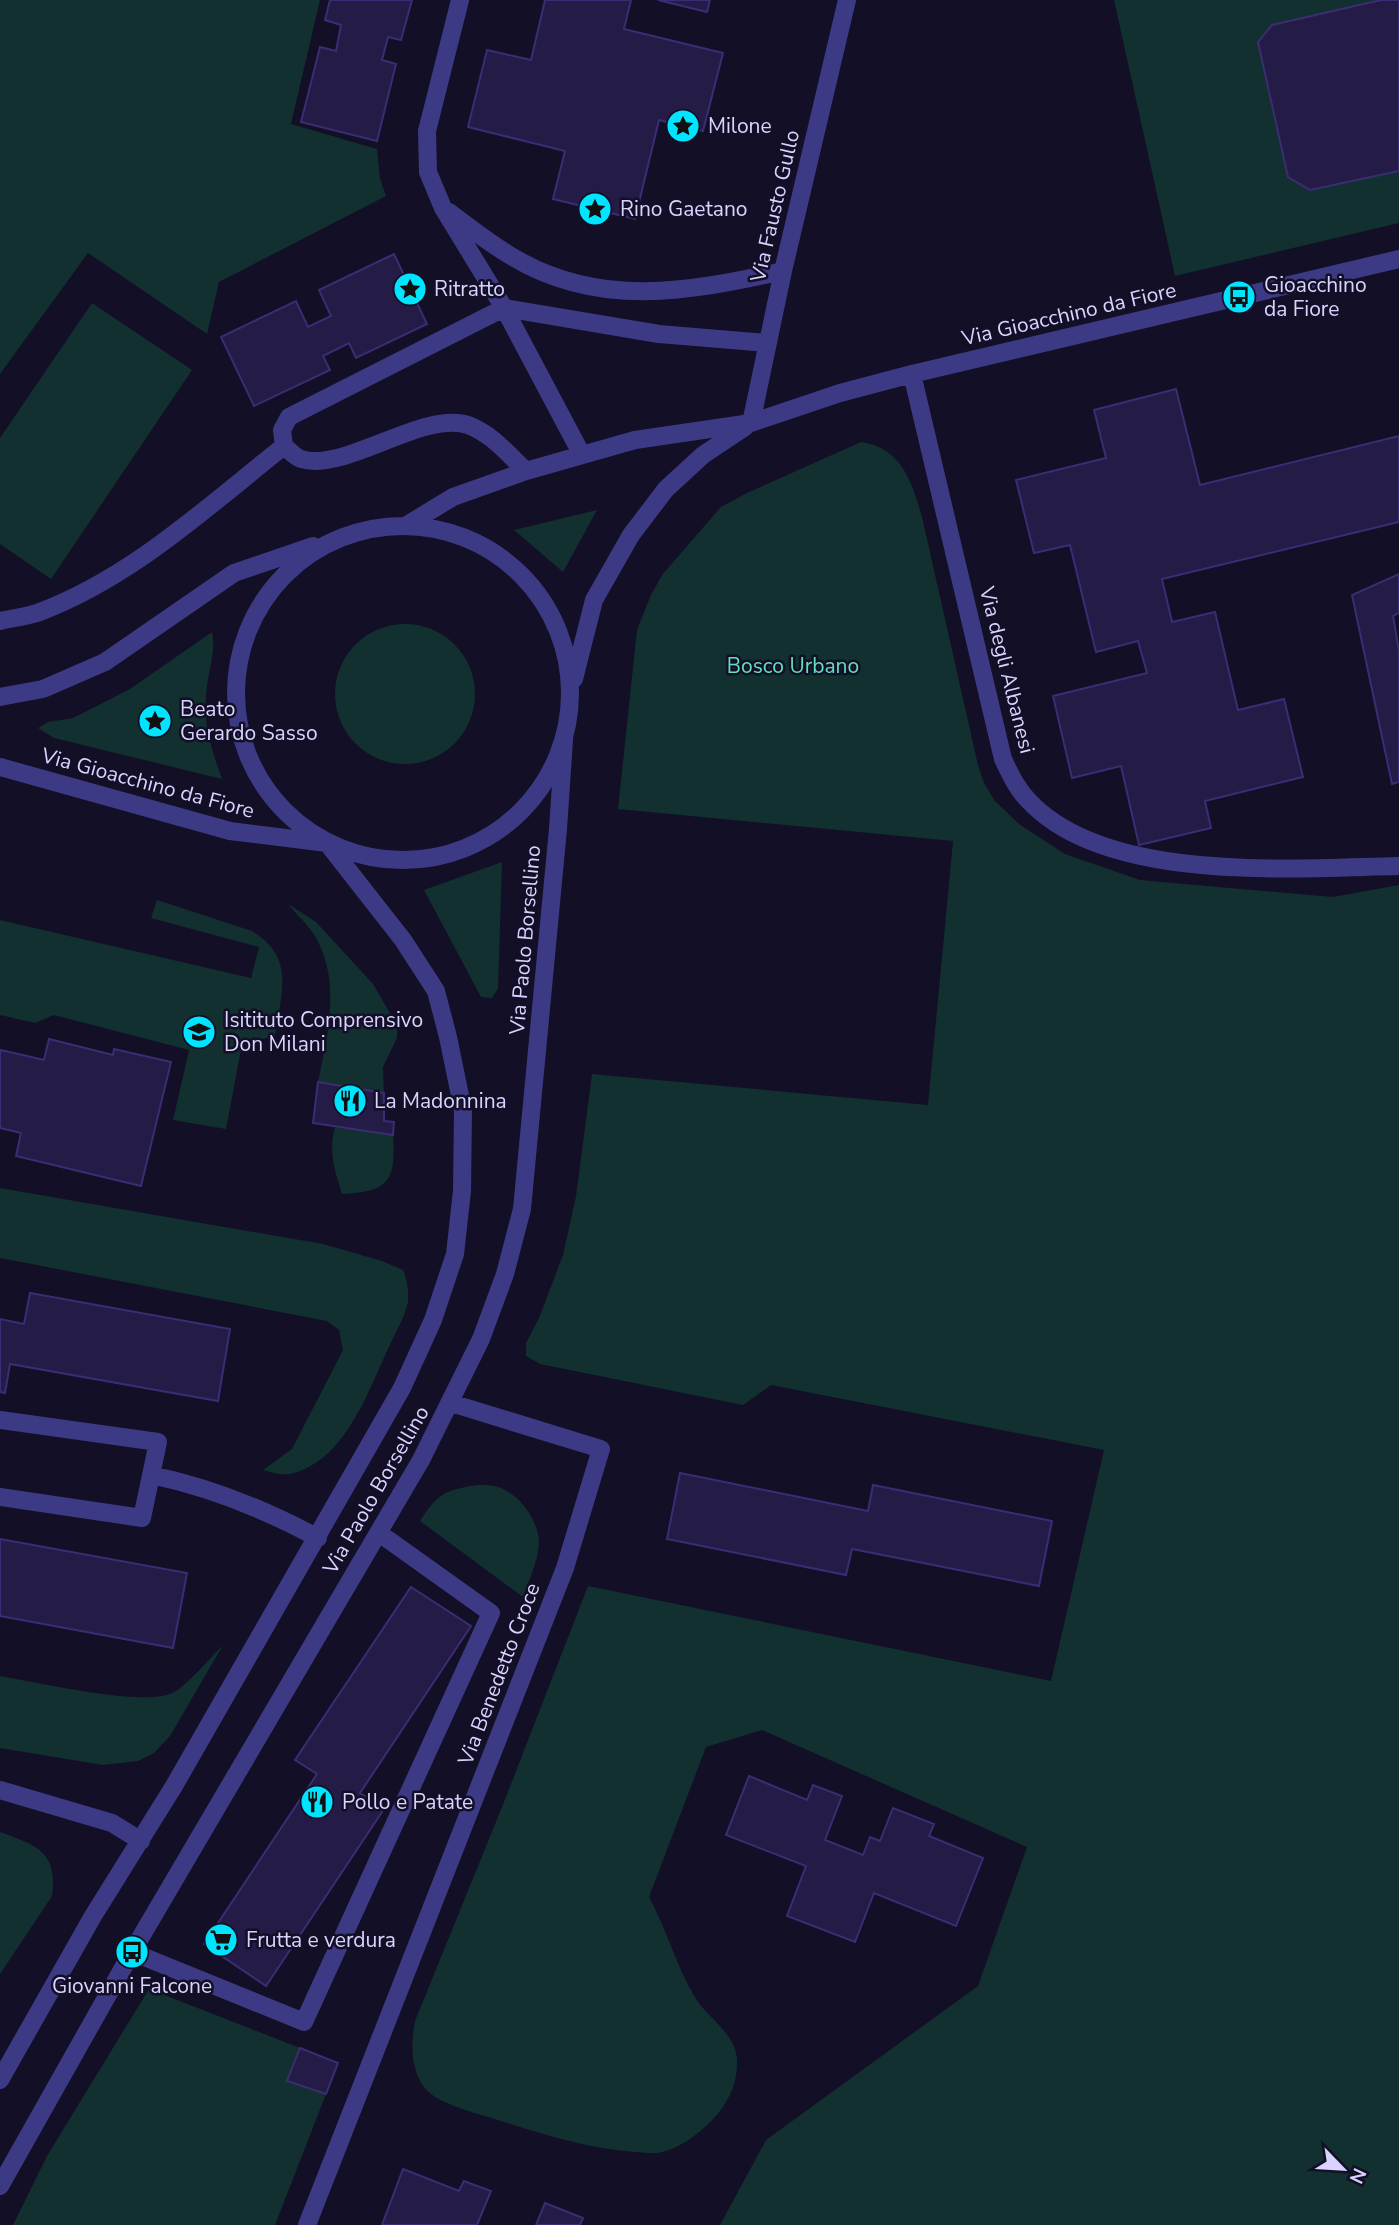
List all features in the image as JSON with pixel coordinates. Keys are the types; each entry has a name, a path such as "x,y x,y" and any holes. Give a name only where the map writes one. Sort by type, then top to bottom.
{"street":[{"path":"460,0 427,131 428,172 443,208 504,308 582,455"},
{"name":"Via Fausto Gullo","path":"751,424 783,271 847,0"},
{"path":"443,208 512,257 559,278 607,290 654,293 713,287 783,271"},
{"name":"Via Gioacchino da Fiore","path":"751,424 840,393 912,374 1399,259"},
{"path":"526,471 491,436 465,424 434,425 322,462 299,459 284,446 282,430 289,417 504,308 659,334 768,344"},
{"name":"Via degli Albanesi","path":"912,374 1003,759 1028,801 1046,816 1088,841 1135,856 1242,869 1399,866"},
{"path":"407,525 453,497 526,471 635,440 751,424"},
{"path":"342,536 306,557 289,571 268,594 251,622 240,653 236,685 237,717 245,748 258,777 276,803 300,825 327,843 361,856 398,861 434,858 469,847 502,828 528,804 549,774 564,740 570,694 594,600 631,535 675,480 703,455 751,424"},
{"path":"0,621 34,614 87,592 153,549 284,446"},
{"path":"0,697 43,689 105,662 234,573 374,527 407,525 443,530 478,542 510,563 536,590 555,621 567,657 570,694"},
{"name":"Via Paolo Borsellino","path":"0,2186 132,1952 421,1460 481,1339 500,1287 522,1209 559,821 564,740"},
{"name":"Via Gioacchino da Fiore","path":"0,767 230,831 327,843"},
{"name":"Via Paolo Borsellino","path":"0,2080 93,1916 141,1841 318,1538 402,1388 433,1320 455,1254 462,1191 463,1110 436,991 402,940 327,843"},
{"name":"Via Benedetto Croce","path":"307,2225 565,1568 601,1449 451,1403"},
{"path":"0,1420 158,1442 142,1518 0,1497"},
{"path":"151,1475 177,1481 262,1511 318,1538"},
{"path":"132,1952 304,2022 491,1613 379,1533"},
{"path":"0,1790 112,1823 141,1841"}],"green space":[{"path":"0,0 320,0 291,124 377,149 380,179 386,196 219,282 207,334 88,253 0,374"},
{"path":"1114,0 1399,0 1399,223 1175,276"},
{"path":"92,303 192,370 51,579 0,544 0,438"},
{"name":"Bosco Urbano","path":"861,442 886,451 896,459 914,491 978,765 984,783 995,801 1019,824 1065,854 1140,880 1333,897 1399,885 1399,2225 720,2225 766,2140 978,1986 1027,1847 762,1730 706,1747 649,1897 696,1999 726,2034 735,2050 737,2068 731,2093 706,2126 687,2141 664,2152 650,2153 585,2145 449,2104 430,2093 416,2072 412,2047 415,2021 588,1586 1051,1681 1104,1450 771,1385 743,1405 540,1364 526,1356 526,1343 539,1318 563,1255 576,1196 592,1074 928,1105 953,841 618,809 637,630 662,575 721,507"},
{"path":"597,510 563,572 514,530"},
{"path":"405,624 432,629 455,644 470,667 475,694 470,721 455,744 432,759 405,764 378,759 355,744 340,721 335,694 340,667 355,644 378,629"},
{"path":"212,632 213,653 206,712 211,745 222,779 54,738 38,728 48,722 73,718 130,689"},
{"path":"502,862 498,988 492,998 481,997 424,890"},
{"path":"157,900 252,931 266,941 280,964 282,991 275,1036 242,1044 226,1129 173,1120 189,1050 54,1015 35,1023 0,1015 0,920 251,978 259,947 151,918"},
{"path":"288,904 316,922 373,984 397,1025 397,1038 383,1067 384,1093 318,1082 330,1006 327,968 313,933"},
{"path":"335,1127 393,1135 391,1173 380,1187 342,1194 332,1153"},
{"path":"0,1188 323,1244 382,1261 403,1270 408,1290 407,1308 365,1400 344,1435 331,1450 317,1462 295,1473 281,1474 263,1470 292,1449 343,1350 339,1330 327,1321 0,1258"},
{"path":"476,1485 498,1487 514,1496 527,1509 536,1526 538,1550 523,1597 420,1521 432,1504 443,1495"},
{"path":"223,1645 170,1736 154,1753 138,1761 103,1765 0,1748 0,1676 114,1695 157,1697 172,1693 184,1685"},
{"path":"0,1832 24,1841 42,1852 48,1859 53,1881 52,1896 0,1974"},
{"path":"149,1989 300,2048 288,2081 326,2094 275,2225 13,2225 47,2156"}],"building":[{"path":"330,0 412,0 401,40 388,37 382,60 396,64 377,141 301,122 320,47 336,51 341,25 325,20"},
{"path":"545,0 631,0 624,29 723,53 703,131 659,120 635,219 553,199 565,151 468,127 487,50 531,60"},
{"path":"658,0 710,0 707,12"},
{"path":"1381,0 1399,0 1399,171 1310,190 1288,177 1258,42 1272,25"},
{"path":"394,254 427,324 356,358 349,343 323,356 330,370 254,406 221,337 296,301 308,327 331,316 319,290"},
{"path":"1176,389 1200,485 1399,436 1399,522 1162,579 1172,622 1215,612 1238,710 1284,699 1303,777 1205,801 1211,828 1139,845 1121,766 1072,778 1053,696 1147,673 1138,641 1096,652 1070,545 1034,553 1016,480 1106,458 1094,410"},
{"path":"1399,574 1399,613 1393,616 1399,651 1399,782 1392,784 1352,595"},
{"path":"49,1039 113,1055 114,1049 171,1062 141,1186 16,1156 21,1133 0,1128 1,1050 44,1060"},
{"name":"La Madonnina","path":"318,1082 384,1093 384,1121 394,1122 393,1135 313,1123"},
{"path":"30,1293 230,1329 218,1401 10,1364 5,1393 0,1392 0,1319 24,1324"},
{"path":"680,1473 868,1511 873,1485 1052,1521 1039,1586 852,1549 846,1575 667,1539"},
{"path":"0,1539 187,1573 173,1648 0,1616"},
{"path":"411,1587 471,1626 360,1793 384,1809 266,1986 204,1944 317,1774 295,1760"},
{"path":"749,1776 807,1800 813,1785 842,1796 825,1840 863,1855 870,1837 880,1841 893,1808 934,1824 929,1836 983,1858 956,1926 874,1893 855,1942 787,1916 806,1866 726,1835"},
{"path":"300,2048 338,2063 326,2094 287,2081"},
{"path":"403,2169 459,2191 464,2181 491,2191 477,2225 382,2225"},
{"path":"545,2203 583,2218 580,2225 536,2225"}],"place":[{"name":"Milone","path":"683,126"},
{"name":"Rino Gaetano","path":"595,209"},
{"name":"Ritratto","path":"410,289"},
{"name":"Gioacchino da Fiore","path":"1239,297"},
{"name":"Beato Gerardo Sasso","path":"155,721"},
{"name":"Isitituto Comprensivo Don Milani","path":"199,1032"},
{"name":"La Madonnina","path":"350,1101"},
{"name":"Pollo e Patate","path":"317,1802"},
{"name":"Frutta e verdura","path":"221,1940"},
{"name":"Giovanni Falcone","path":"132,1952"}]}
